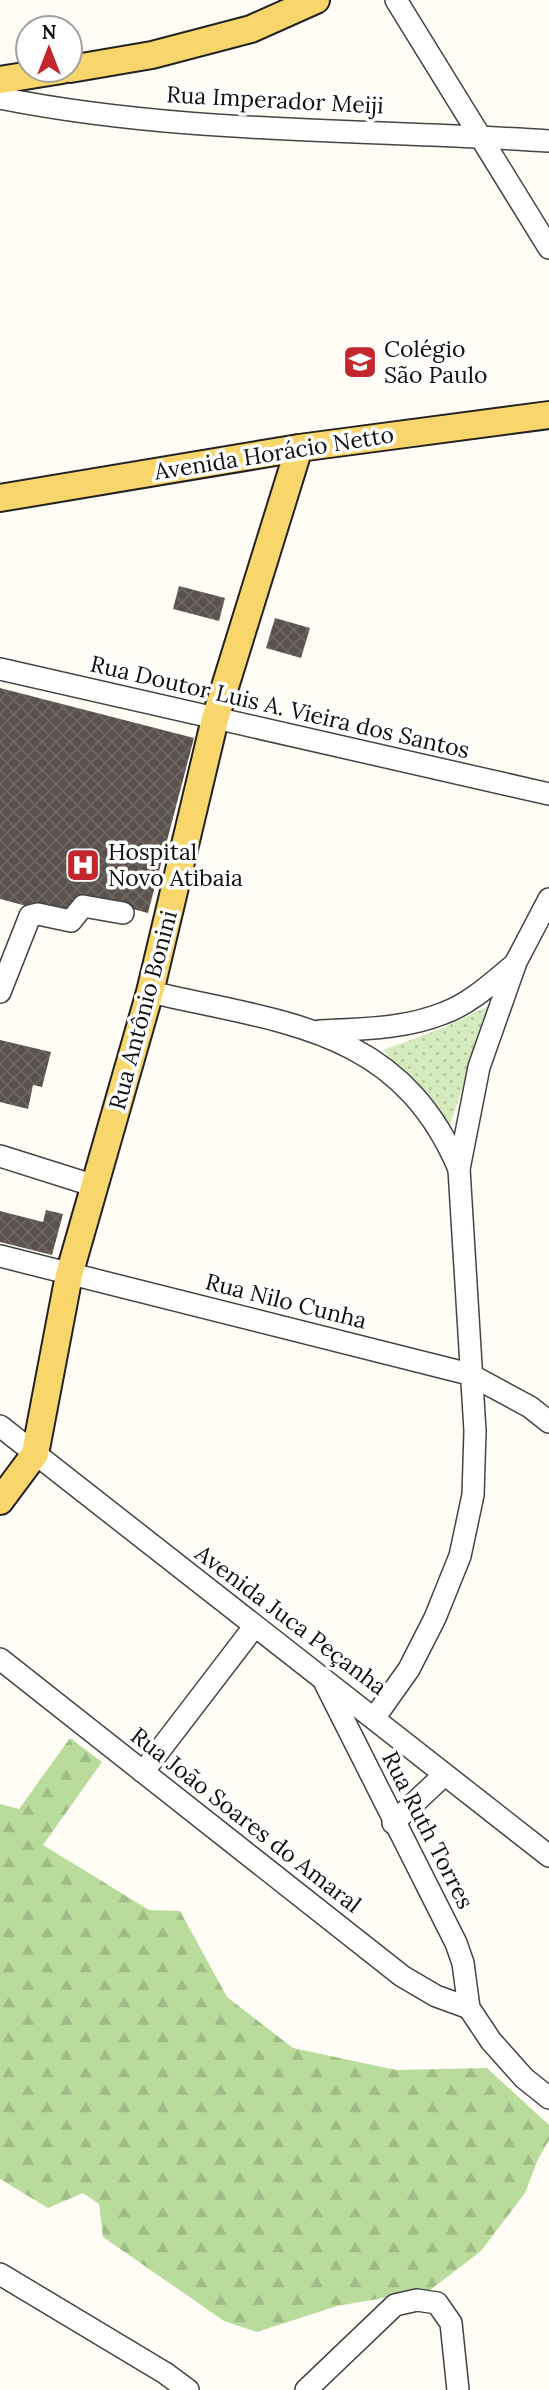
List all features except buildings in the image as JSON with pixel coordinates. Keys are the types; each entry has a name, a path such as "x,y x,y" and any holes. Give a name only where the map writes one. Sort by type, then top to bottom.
{"main road":[{"path":"84,67 152,55 251,29 282,8 317,0"},
{"name":"Avenida Horácio Netto","path":"0,498 299,448 549,415"},
{"name":"Rua Antônio Bonini","path":"34,1454 69,1275 150,992 215,719 299,448"},
{"path":"0,1501 34,1454"}],"street":[{"path":"396,0 549,248"},
{"name":"Rua Imperador Meiji","path":"0,98 76,113 167,122 549,141"},
{"name":"Rua Doutor Luis A. Vieira dos Santos","path":"0,669 549,794"},
{"path":"375,1717 409,1669 435,1618 460,1556 472,1495 475,1430 459,1169 479,1067 516,962 549,899"},
{"path":"0,992 30,916 38,914 71,921 83,906 123,913"},
{"path":"320,1031 377,1028 443,1014 481,993 516,962"},
{"path":"150,992 320,1031 377,1062 402,1081 426,1109 444,1134 459,1169"},
{"path":"377,1028 370,1045 377,1062"},
{"path":"0,1156 95,1186"},
{"name":"Rua Nilo Cunha","path":"0,1256 470,1374 530,1407 549,1422"},
{"name":"Avenida Juca Peçanha","path":"0,1426 324,1682 375,1717 443,1776 549,1856"},
{"path":"143,1772 254,1627"},
{"name":"Rua João Soares do Amaral","path":"0,1659 402,1976 436,1996 469,2008"},
{"name":"Rua Ruth Torres","path":"324,1682 456,1944 463,1963 469,2008"},
{"path":"393,1823 443,1776"},
{"path":"469,2008 491,2041 524,2078 549,2098"},
{"path":"0,2274 166,2373 188,2390"},
{"path":"306,2390 395,2305 417,2300 437,2303 450,2323 458,2390"}],"green space":[{"path":"491,1005 450,1125 383,1050 443,1028"},
{"path":"70,1738 102,1762 43,1845 149,1910 180,1911 227,1997 293,2048 396,2070 487,2068 549,2125 549,2140 538,2159 525,2193 481,2251 430,2290 337,2306 257,2332 224,2321 103,2237 99,2204 83,2193 48,2208 0,2179 0,1804 19,1809"}],"place":[{"name":"Colégio São Paulo","path":"360,362"},
{"name":"Hospital Novo Atibaia","path":"83,865"}]}
